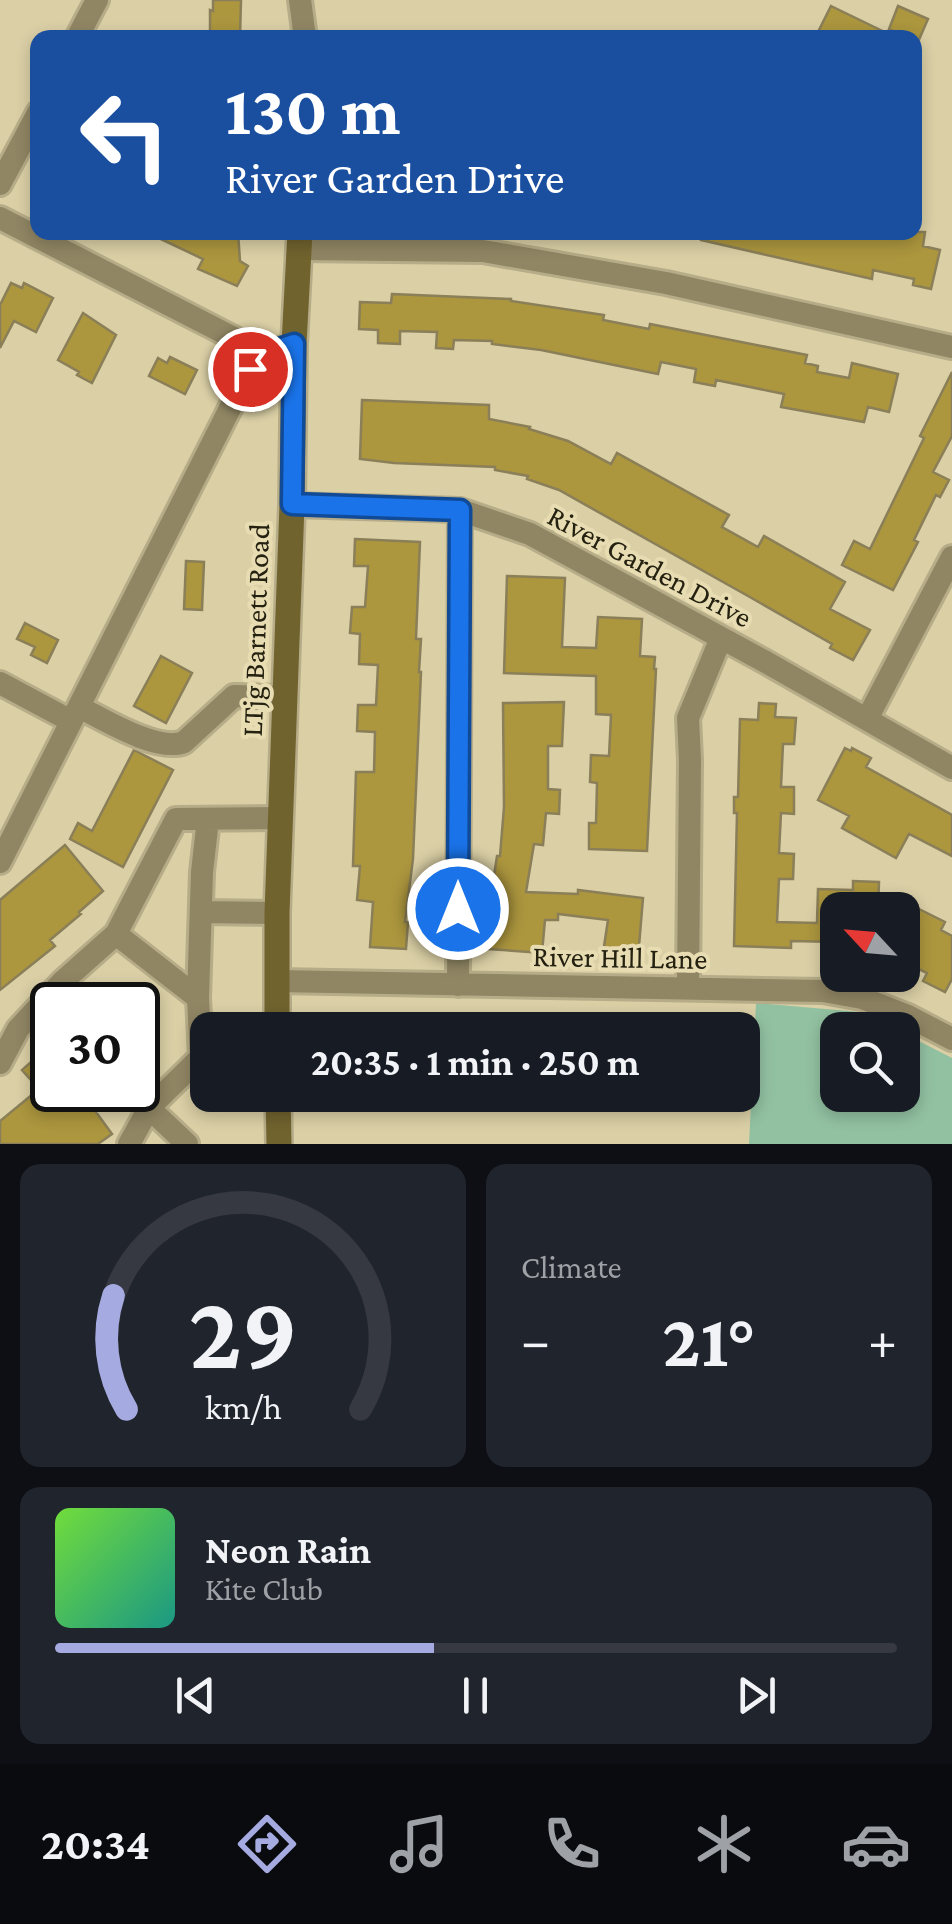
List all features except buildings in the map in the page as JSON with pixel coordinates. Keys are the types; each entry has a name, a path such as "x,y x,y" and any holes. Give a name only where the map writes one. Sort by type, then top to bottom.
{"street":[{"path":"81,30 97,0"},
{"path":"304,0 305,30"},
{"path":"0,184 30,128"},
{"path":"0,218 30,233"},
{"path":"43,240 264,354"},
{"path":"300,241 483,251 666,283 952,348"},
{"name":"LTjg Barnett Road","path":"277,1012 300,241"},
{"path":"0,862 250,369 264,354 294,344"},
{"name":"River Garden Drive","path":"292,504 460,510 530,534 952,768"},
{"path":"458,985 460,510"},
{"path":"867,720 952,557"},
{"path":"688,988 688,718 722,638"},
{"path":"0,683 75,714 174,746 184,742 234,696 284,697"},
{"path":"0,1063 18,1028 116,934 176,820 280,818"},
{"path":"199,1012 202,872 208,819"},
{"path":"202,912 277,913"},
{"path":"116,934 198,998"},
{"name":"River Hill Lane","path":"277,981 822,992 862,998 952,1039"},
{"path":"160,1098 190,1070"},
{"path":"129,1144 147,1112"},
{"path":"153,1112 187,1144"},
{"path":"278,1112 278,1144"}],"green space":[{"path":"756,1003 860,1012 820,1012 820,1112 920,1112 920,1042 952,1058 952,1144 749,1144 751,1112 760,1112 760,1012 756,1012"}],"route":[{"path":"250,369 264,354 294,344 292,504 460,510 458,909"}]}
